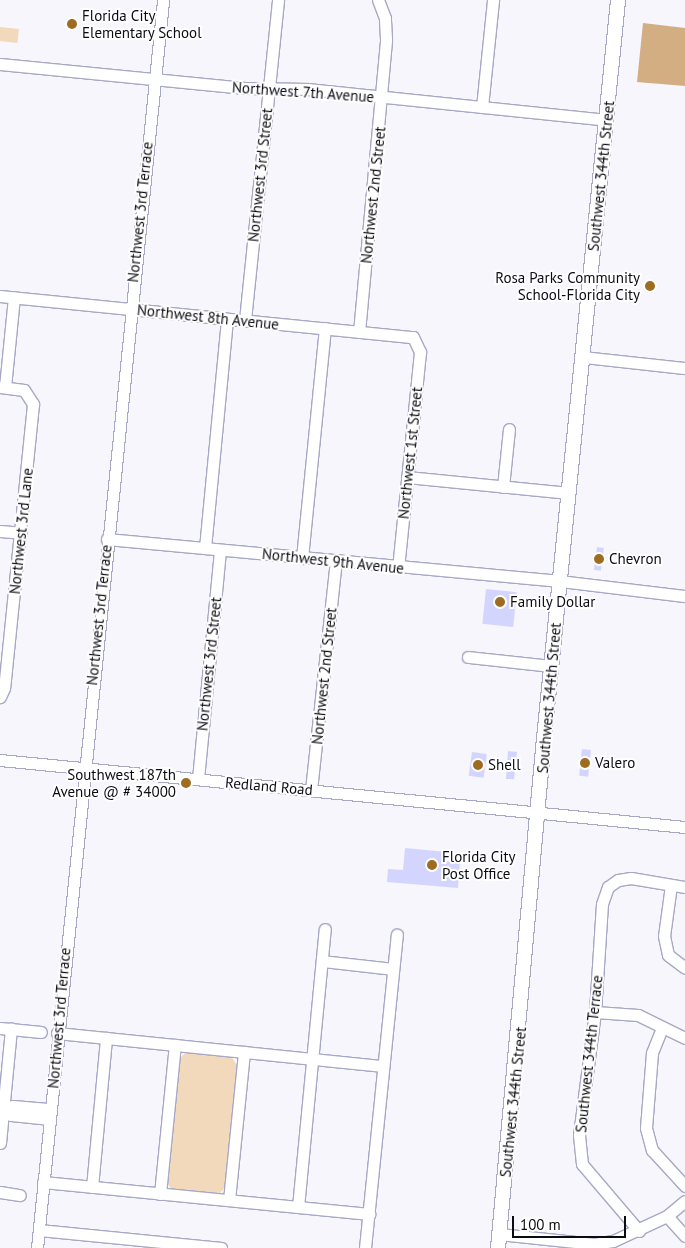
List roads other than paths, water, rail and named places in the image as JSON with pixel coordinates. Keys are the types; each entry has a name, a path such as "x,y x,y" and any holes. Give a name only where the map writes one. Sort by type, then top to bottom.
{"main road":[{"name":"Southwest 344th Street","path":"499,1241 560,581 618,0"}],"street":[{"name":"Northwest 3rd Terrace","path":"37,1248 130,309 163,0"},
{"name":"Northwest 3rd Street","path":"245,320 278,0"},
{"name":"Northwest 2nd Street","path":"359,332 386,30 378,0"},
{"path":"482,107 493,0"},
{"name":"Northwest 7th Avenue","path":"0,64 154,80 381,96 606,120"},
{"name":"Northwest 8th Avenue","path":"0,296 325,328 416,340"},
{"path":"2,387 14,297"},
{"path":"204,548 227,319"},
{"path":"302,558 325,328"},
{"name":"Northwest 1st Street","path":"398,567 420,352 416,340"},
{"path":"582,357 685,368"},
{"name":"Northwest 3rd Lane","path":"0,696 4,688 33,408 30,395 2,387"},
{"path":"504,487 509,429"},
{"path":"407,477 569,493"},
{"path":"0,531 21,533"},
{"name":"Northwest 9th Avenue","path":"107,539 560,581 685,596"},
{"name":"Northwest 3rd Street","path":"198,779 220,550"},
{"name":"Northwest 2nd Street","path":"311,790 336,561"},
{"path":"468,657 552,666"},
{"name":"Redland Road","path":"0,760 685,827"},
{"name":"Southwest 344th Terrace","path":"638,1232 582,1164 579,1134 595,1012 602,904 608,887 631,878 672,884"},
{"path":"685,887 672,884 664,936 668,955 685,968"},
{"path":"298,1207 325,929"},
{"path":"365,1248 396,936"},
{"path":"322,962 393,969"},
{"path":"595,1012 638,1015 685,1038"},
{"path":"662,1028 652,1053 646,1128 652,1150 685,1186"},
{"path":"0,1143 3,1109 5,1029 41,1032"},
{"path":"57,1034 383,1066"},
{"path":"92,1187 106,1038"},
{"path":"160,1194 175,1045"},
{"path":"229,1200 244,1052"},
{"path":"3,1109 11,1115 50,1114"},
{"path":"43,1182 369,1214"},
{"path":"0,1192 20,1195"},
{"path":"499,1241 594,1244 638,1232 667,1216 685,1201"},
{"path":"667,1216 685,1236"},
{"path":"39,1230 220,1248"}],"place":[{"name":"Florida City Elementary School","path":"72,24"},
{"name":"Rosa Parks Community School-Florida City","path":"650,286"},
{"name":"Chevron","path":"599,559"},
{"name":"Family Dollar","path":"500,602"},
{"name":"Valero","path":"585,763"},
{"name":"Shell","path":"478,765"},
{"name":"Southwest 187th Avenue @ # 34000","path":"186,783"},
{"name":"Florida City Post Office","path":"432,865"}]}
